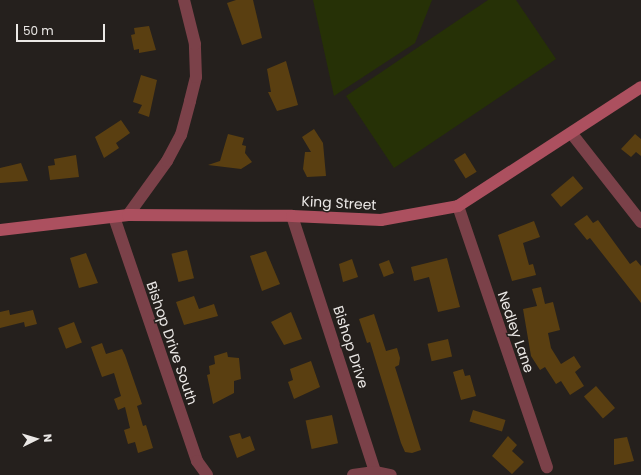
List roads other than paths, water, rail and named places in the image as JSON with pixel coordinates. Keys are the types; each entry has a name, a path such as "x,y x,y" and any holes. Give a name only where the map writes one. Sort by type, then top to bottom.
{"main road":[{"name":"King Street","path":"0,230 128,215 292,216 381,220 458,206 572,134 641,87"}],"street":[{"path":"128,215 167,161 181,135 196,77 195,44 184,0"},
{"path":"572,134 641,222"},
{"name":"Nedley Lane","path":"458,206 547,467"},
{"name":"Bishop Drive","path":"292,216 375,472"},
{"name":"Bishop Drive South","path":"114,217 197,461 207,475"},
{"path":"353,475 375,472 391,475"}]}
